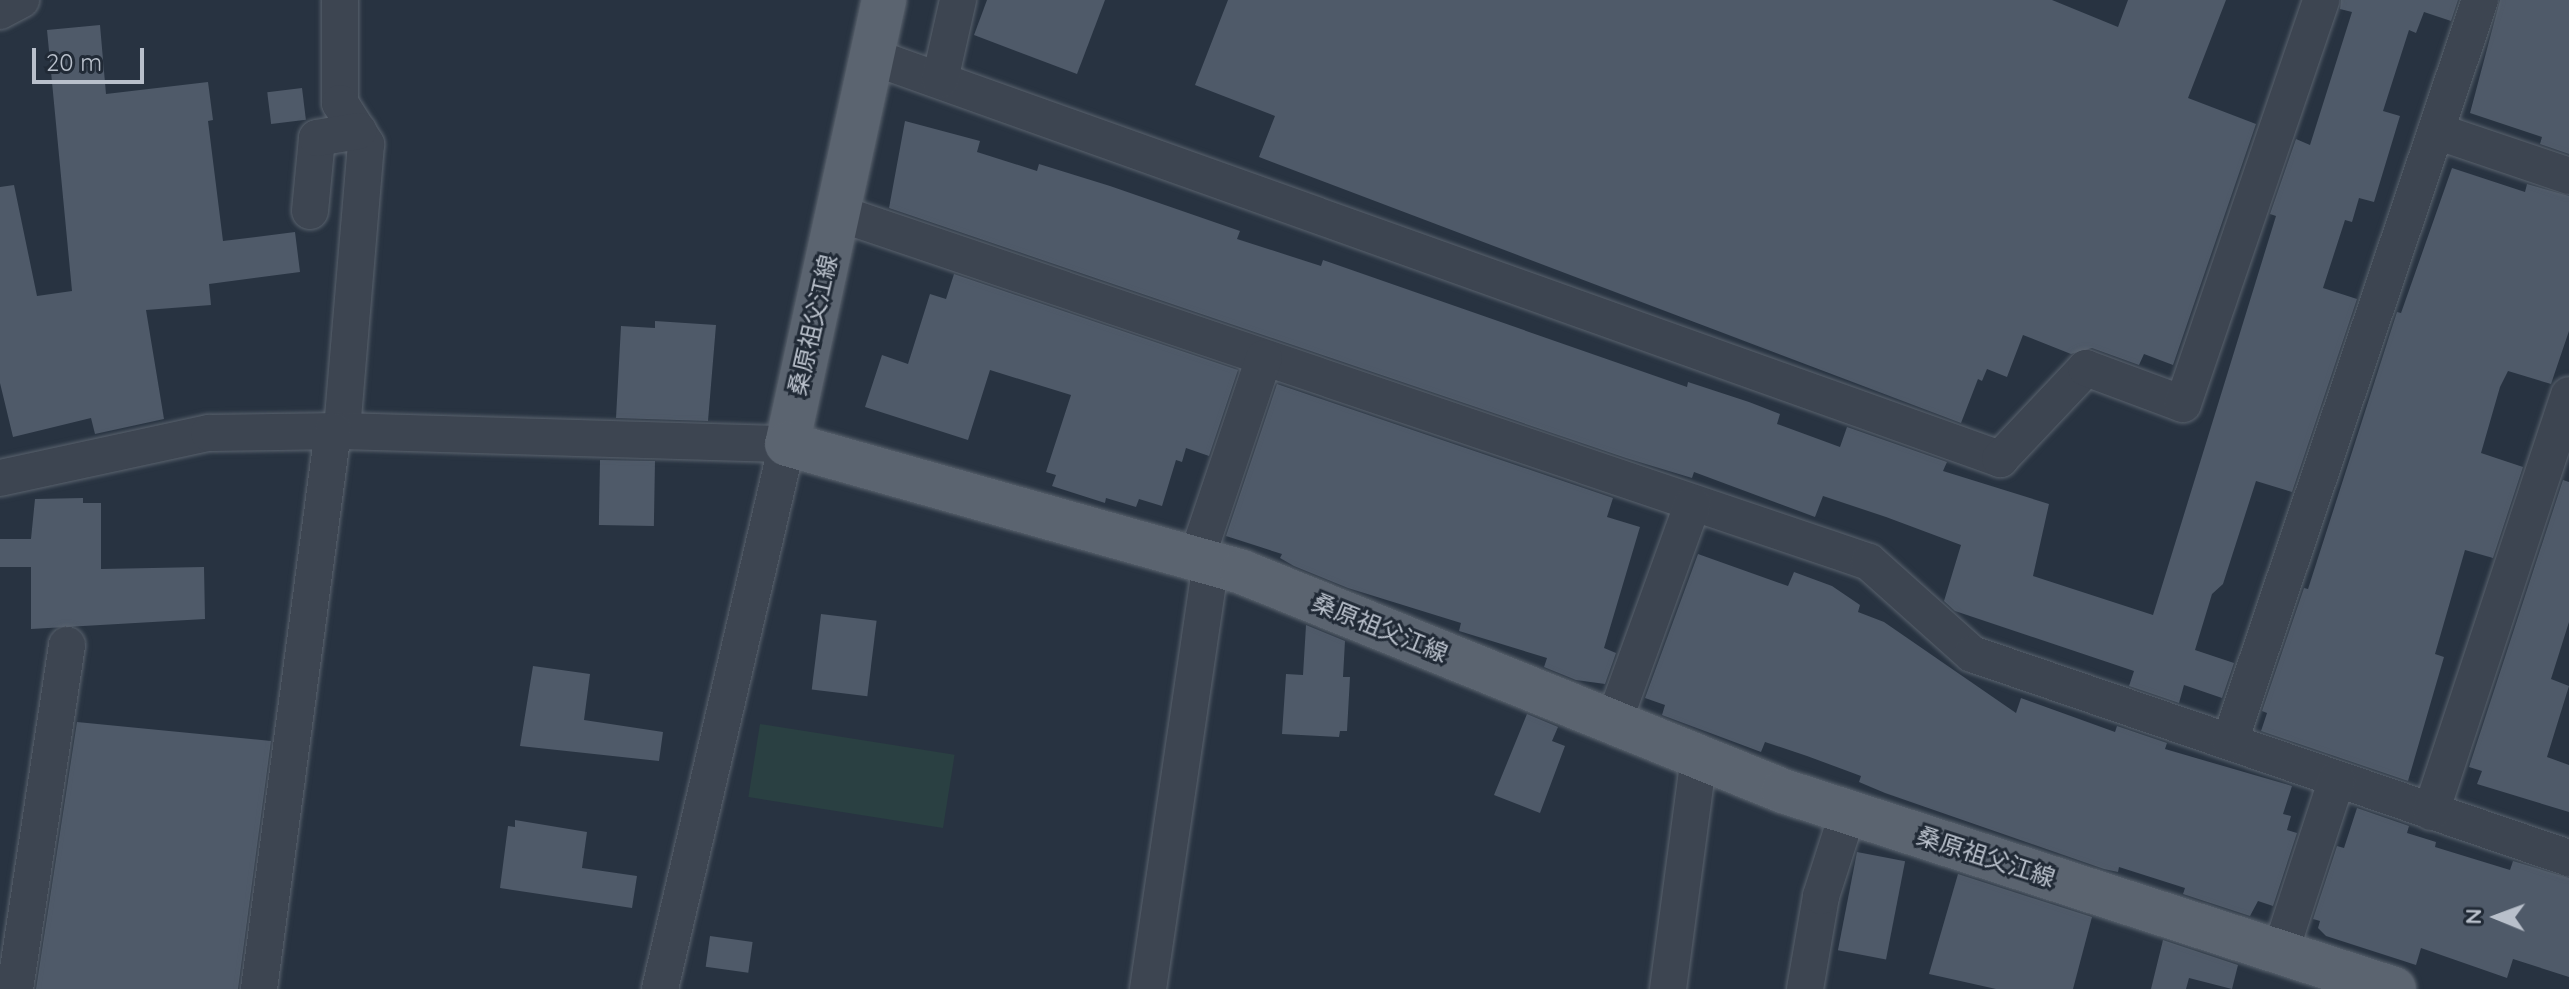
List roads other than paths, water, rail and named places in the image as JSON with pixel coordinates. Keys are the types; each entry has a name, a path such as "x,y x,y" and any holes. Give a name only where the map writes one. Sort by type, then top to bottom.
{"main road":[{"name":"桑原祖父江線","path":"884,0 787,444 1204,562 1848,812 2394,989"}],"street":[{"path":"0,11 21,0"},
{"path":"259,989 337,431 366,144 340,103 340,0"},
{"path":"940,80 958,0"},
{"path":"873,57 2000,459 2086,368 2183,404 2321,0"},
{"path":"2230,741 2480,0"},
{"path":"310,211 317,138 358,131"},
{"path":"2436,131 2569,176"},
{"path":"838,213 1692,505 1869,562 1972,654 2569,858"},
{"path":"1148,989 1204,562 1264,358"},
{"path":"2431,812 2569,395"},
{"path":"0,478 209,433 337,431 787,444 670,987"},
{"path":"1614,721 1692,505"},
{"path":"15,989 67,645"},
{"path":"1668,989 1699,756"},
{"path":"2280,953 2337,779"},
{"path":"1805,989 1821,896 1848,812"}]}
